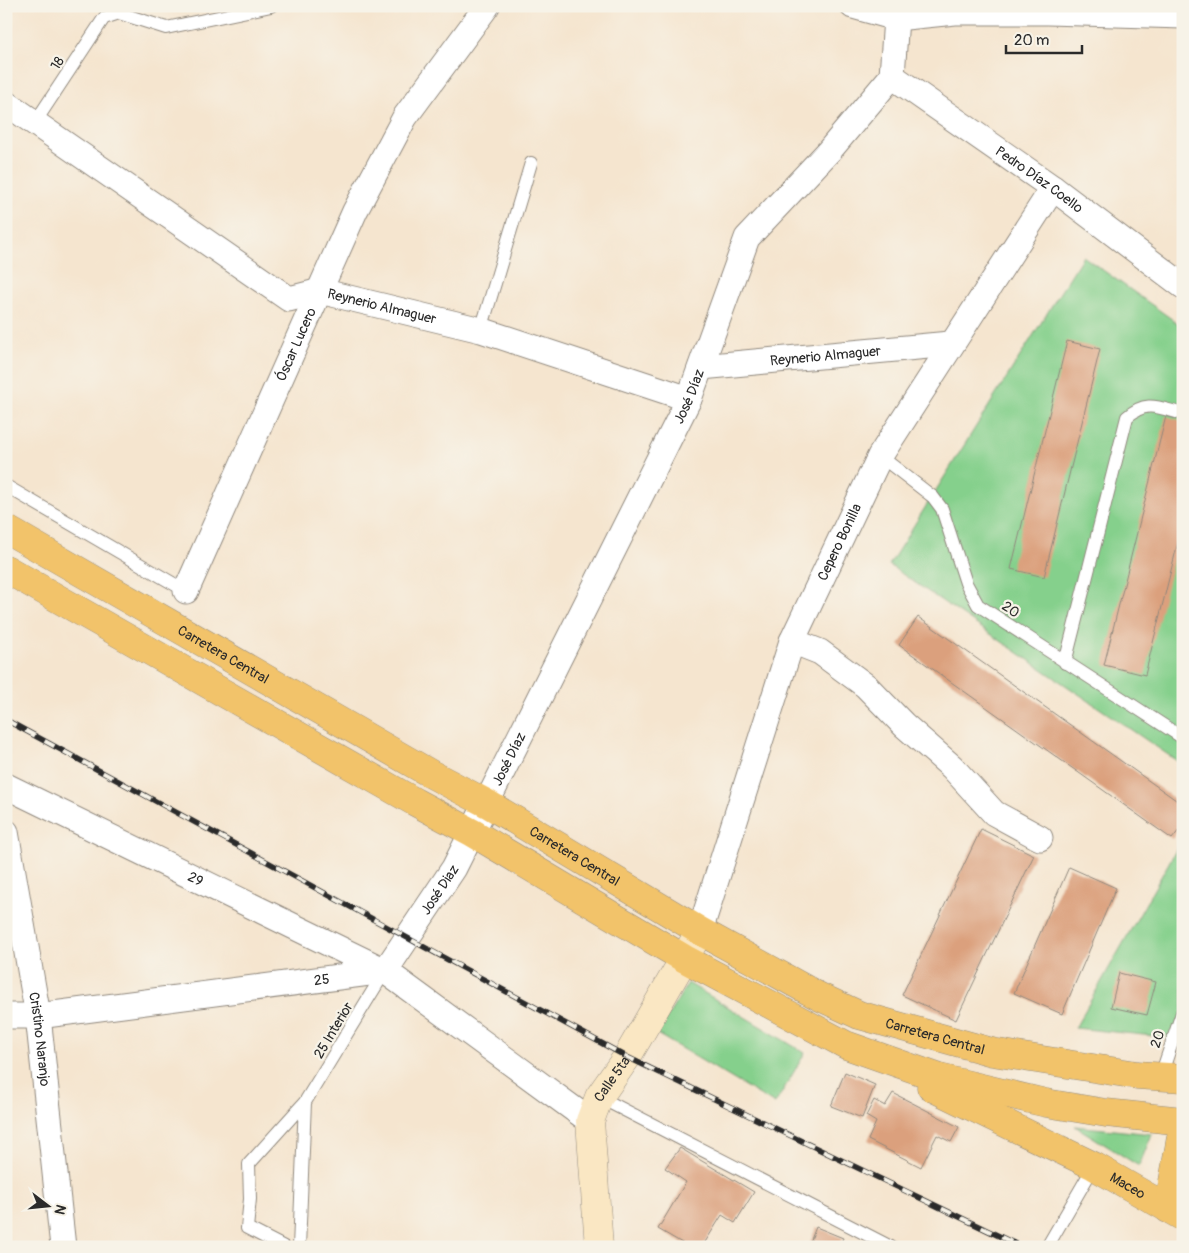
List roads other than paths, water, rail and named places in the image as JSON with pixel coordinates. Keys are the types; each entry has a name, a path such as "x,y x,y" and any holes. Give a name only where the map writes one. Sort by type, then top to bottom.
{"main road":[{"name":"Carretera Central","path":"6,529 431,774 488,804 700,931 818,996 859,1016 992,1052 1172,1078"},
{"path":"6,569 398,793 473,833 684,959 846,1045 940,1078 1046,1103 1106,1113 1183,1121"},
{"name":"Maceo","path":"846,1045 1082,1161 1175,1213"},
{"path":"992,1052 1030,1083 1046,1103 1082,1161"},
{"path":"1175,1213 1183,1126"}],"street":[{"name":"Óscar Lucero","path":"186,591 355,211 405,118 487,6"},
{"path":"853,6 895,12 1049,9 1183,16"},
{"path":"892,76 895,12"},
{"name":"Pedro Díaz Coello","path":"892,76 1053,188 1183,286"},
{"name":"José Díaz","path":"488,804 689,399 747,238 829,151 892,76"},
{"name":"Reynerio Almaguer","path":"6,102 34,124 289,299 320,291 481,330 689,399"},
{"name":"Cepero Bonilla","path":"700,931 792,641 880,456 950,344 1053,188"},
{"name":"Reynerio Almaguer","path":"701,368 950,344"},
{"path":"792,641 820,652 866,686 904,725 952,767 994,813 1040,838"},
{"name":"29","path":"6,786 385,971"},
{"name":"José Diaz","path":"385,971 454,868 488,804"},
{"name":"Cristino Naranjo","path":"6,832 38,1016 63,1247"},
{"name":"Calle 5ta","path":"599,1247 595,1109 700,931"},
{"path":"385,971 595,1109"},
{"name":"25","path":"6,1016 38,1016 385,971"}],"lane":[{"name":"18","path":"34,124 106,12 119,13 166,28 272,6"},
{"path":"481,330 531,163"},
{"path":"1065,663 1127,417 1138,408 1151,405 1183,414"},
{"name":"20","path":"880,456 933,497 942,509 966,583 978,605 1183,738"},
{"path":"6,486 186,591"},
{"name":"25 Interior","path":"284,1247 247,1228 250,1199 249,1164 305,1102 385,971"},
{"name":"20","path":"1172,1078 1183,1010"},
{"name":"25 Interior","path":"299,1247 305,1102"},
{"path":"595,1109 891,1247"},
{"path":"1047,1247 1082,1161"}],"railway":[{"path":"6,720 627,1057 1022,1247"}]}
